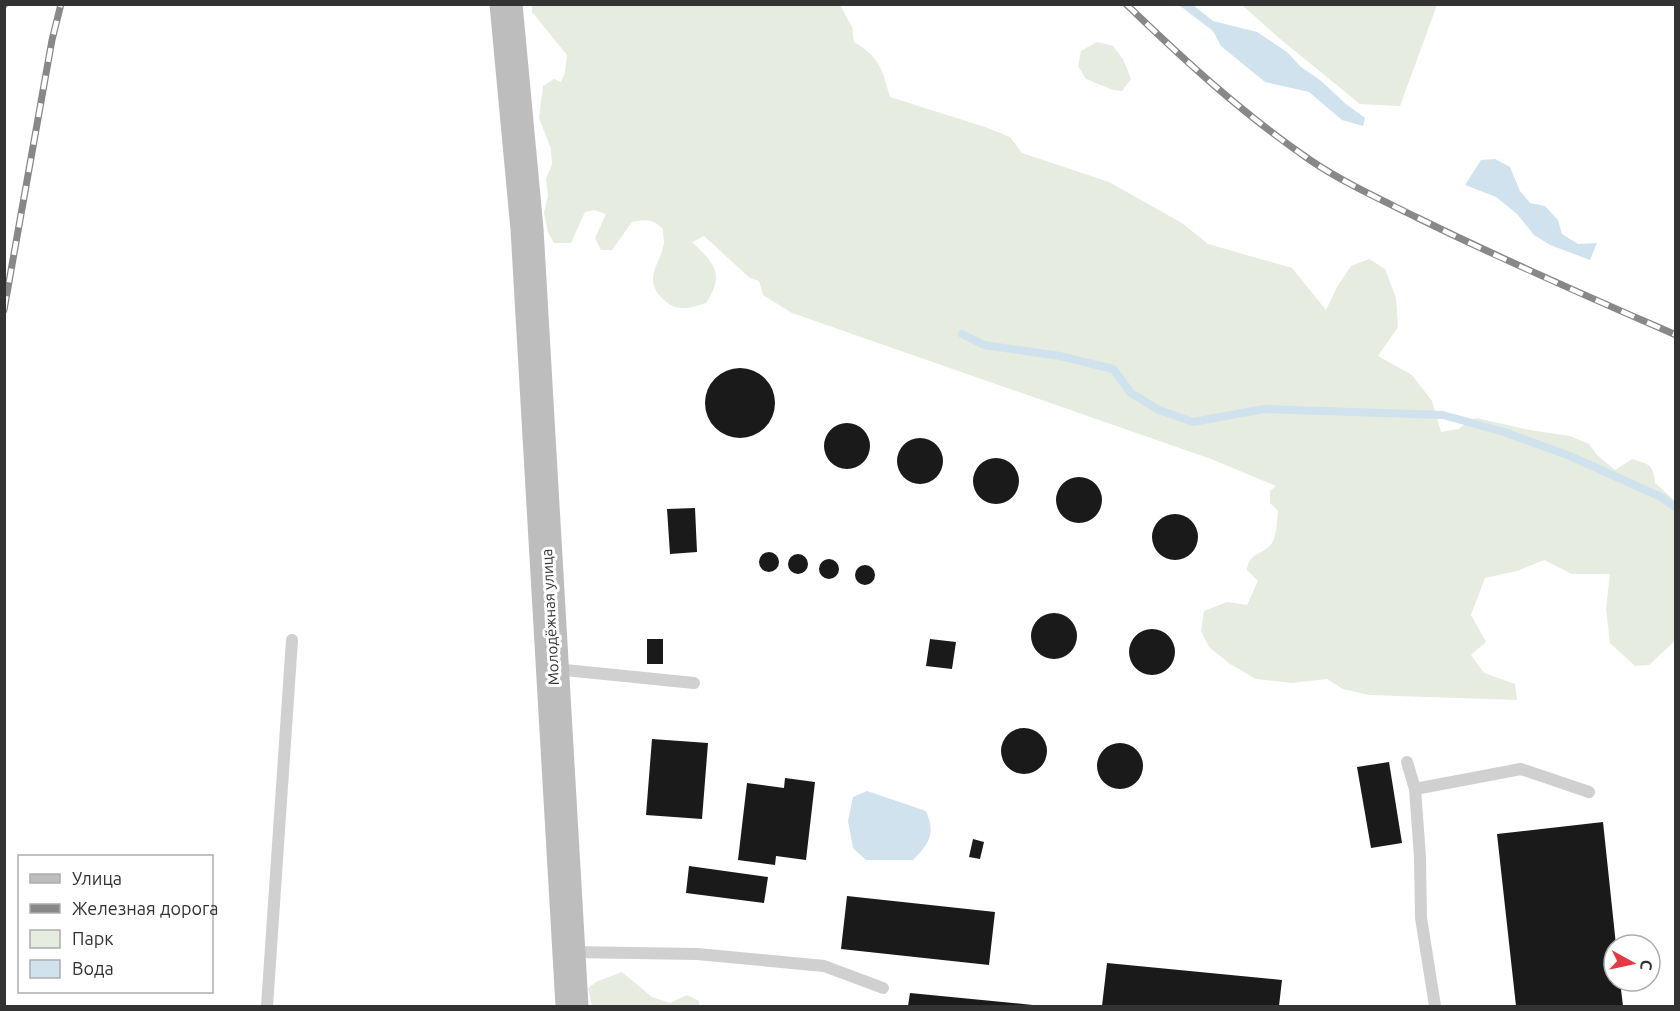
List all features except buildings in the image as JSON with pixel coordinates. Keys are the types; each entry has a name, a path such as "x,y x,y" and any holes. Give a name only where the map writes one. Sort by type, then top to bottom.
{"street":[{"name":"Молодёжная улица","path":"506,4 527,229 572,1006"}],"lane":[{"path":"267,1006 292,640"},
{"path":"553,668 694,683"},
{"path":"1407,762 1415,789 1420,857 1421,918 1435,1006"},
{"path":"1415,789 1521,769 1589,792"},
{"path":"569,952 697,954 824,966 882,988"}],"green space":[{"path":"532,5 840,5 852,27 854,42 870,54 879,65 890,97 985,127 1010,137 1022,153 1109,182 1182,223 1208,244 1292,268 1326,310 1351,266 1369,259 1385,269 1396,298 1398,327 1378,356 1412,375 1432,401 1441,432 1459,429 1469,420 1477,418 1529,430 1570,436 1589,444 1597,455 1615,470 1632,459 1652,468 1655,483 1675,501 1675,641 1649,665 1635,666 1610,643 1606,609 1610,574 1572,574 1544,560 1517,571 1485,578 1471,615 1486,642 1471,655 1484,673 1515,684 1517,700 1369,695 1343,689 1327,679 1292,683 1256,679 1230,664 1209,647 1201,631 1204,611 1227,602 1247,605 1258,581 1247,570 1248,564 1251,559 1271,544 1275,536 1278,511 1270,503 1270,491 1276,486 1211,459 792,313 763,295 759,281 750,278 704,236 692,242 712,263 716,277 715,284 706,303 683,308 668,303 657,292 654,285 654,272 664,243 663,229 656,223 645,220 632,222 612,250 601,250 595,238 606,214 594,210 585,212 571,243 554,243 548,232 544,213 548,196 546,179 552,164 551,149 539,118 543,86 554,79 561,82 567,55 532,12"},
{"path":"1242,5 1437,5 1400,106 1360,104"},
{"path":"1097,42 1113,46 1123,59 1131,79 1122,91 1113,90 1086,79 1078,66 1081,51"},
{"path":"622,972 652,997 670,1003 687,995 699,1001 699,1006 592,1006 588,988 598,981"}],"water":[{"path":"1179,5 1193,5 1213,21 1257,32 1287,52 1301,67 1365,118 1363,126 1342,120 1309,92 1265,82 1221,46 1213,31"},
{"path":"1495,159 1510,167 1520,191 1530,203 1545,206 1558,220 1562,234 1578,244 1597,243 1590,260 1550,245 1534,235 1517,214 1496,197 1465,185 1481,160"},
{"path":"867,791 926,811 930,826 929,838 927,844 913,860 866,860 853,848 848,821 853,797"}],"waterway":[{"path":"962,334 984,345 1060,356 1113,369 1131,393 1159,410 1193,422 1264,409 1443,415 1504,432 1570,456 1661,497 1676,508"}],"railway":[{"path":"4,310 52,40 61,4"},
{"path":"1126,4 1192,66 1238,105 1323,168 1363,191 1482,249 1676,335"}]}
